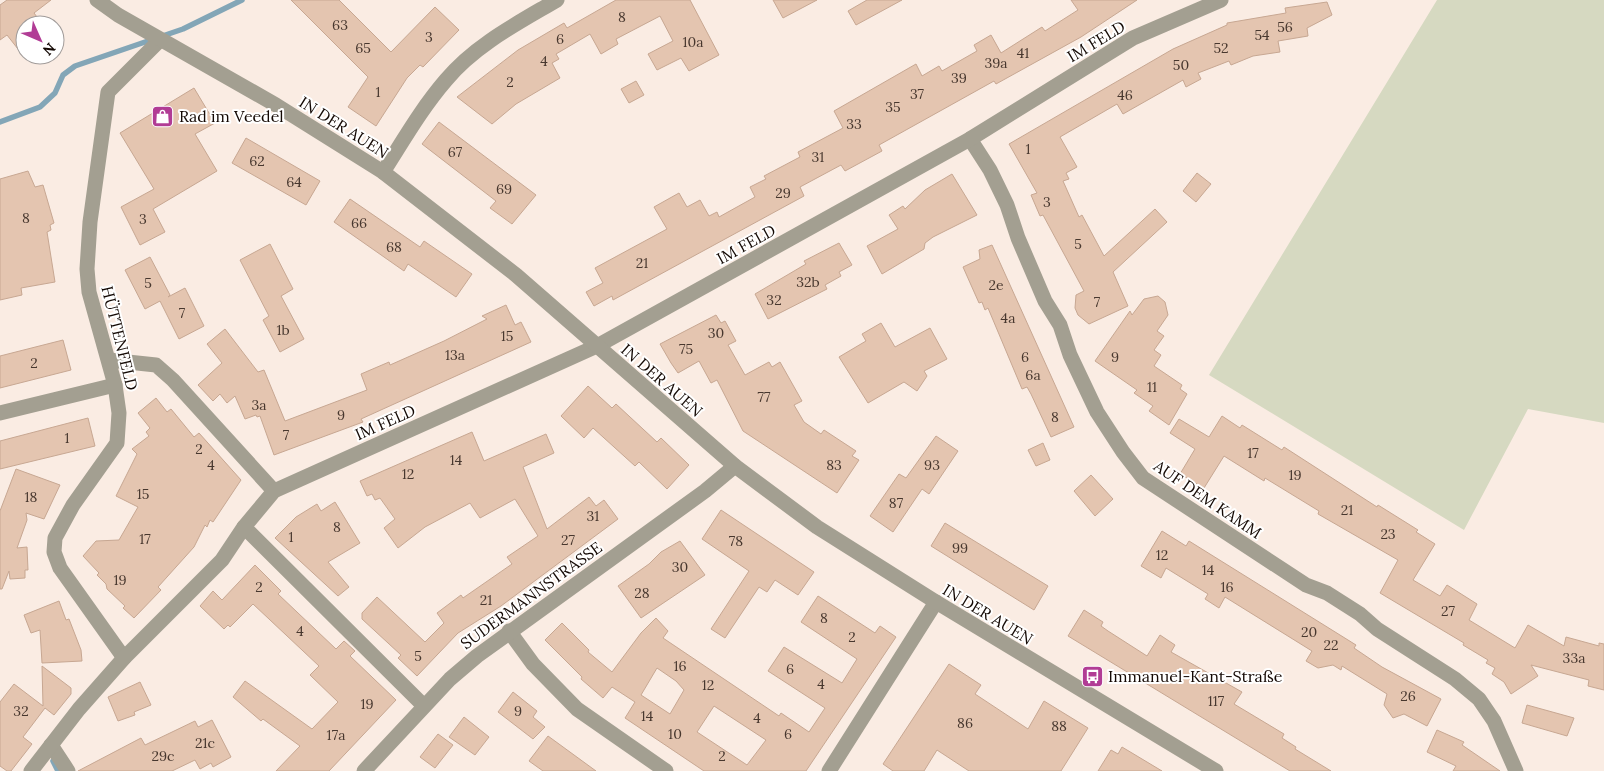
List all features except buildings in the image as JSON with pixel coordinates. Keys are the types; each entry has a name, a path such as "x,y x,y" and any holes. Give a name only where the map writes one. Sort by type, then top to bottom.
{"street":[{"name":"IN DER AUEN","path":"97,0 158,42 276,105 383,172 516,275 735,466 817,526 936,602 1216,771"},
{"path":"383,172 418,115 447,79 482,47 506,30 557,0"},
{"name":"IM FELD","path":"244,527 274,491 597,346 970,139 1133,38 1221,0"},
{"name":"HÜTTENFELD","path":"124,658 69,582 54,552 55,538 63,522 117,443 119,412 115,385 110,360 89,292 87,269 90,222 98,152 108,92 158,42"},
{"name":"AUF DEM KAMM","path":"970,139 990,170 1007,205 1018,238 1045,301 1060,325 1070,355 1097,412 1123,452 1143,478 1306,585 1327,593 1360,614 1377,629 1455,679 1479,699 1494,721 1516,771"},
{"path":"110,360 156,365 179,386 274,491"},
{"path":"0,413 115,385"},
{"name":"SUDERMANNSTRASSE","path":"364,771 424,706 477,656 705,491 735,466"},
{"path":"30,771 124,658 222,560 244,527 424,706"},
{"path":"829,771 936,602"},
{"path":"509,631 533,664 577,709 666,771"},
{"path":"51,745 68,771"}],"green space":[{"path":"1437,0 1604,0 1604,423 1528,409 1464,530 1209,375"}],"waterway":[{"path":"0,122 40,107 55,93 63,75 75,66 183,29 242,0"},
{"path":"53,761 58,771"}],"place":[{"name":"Rad im Veedel","path":"163,116"},
{"name":"Immanuel-Kant-Straße","path":"1092,676"}]}
